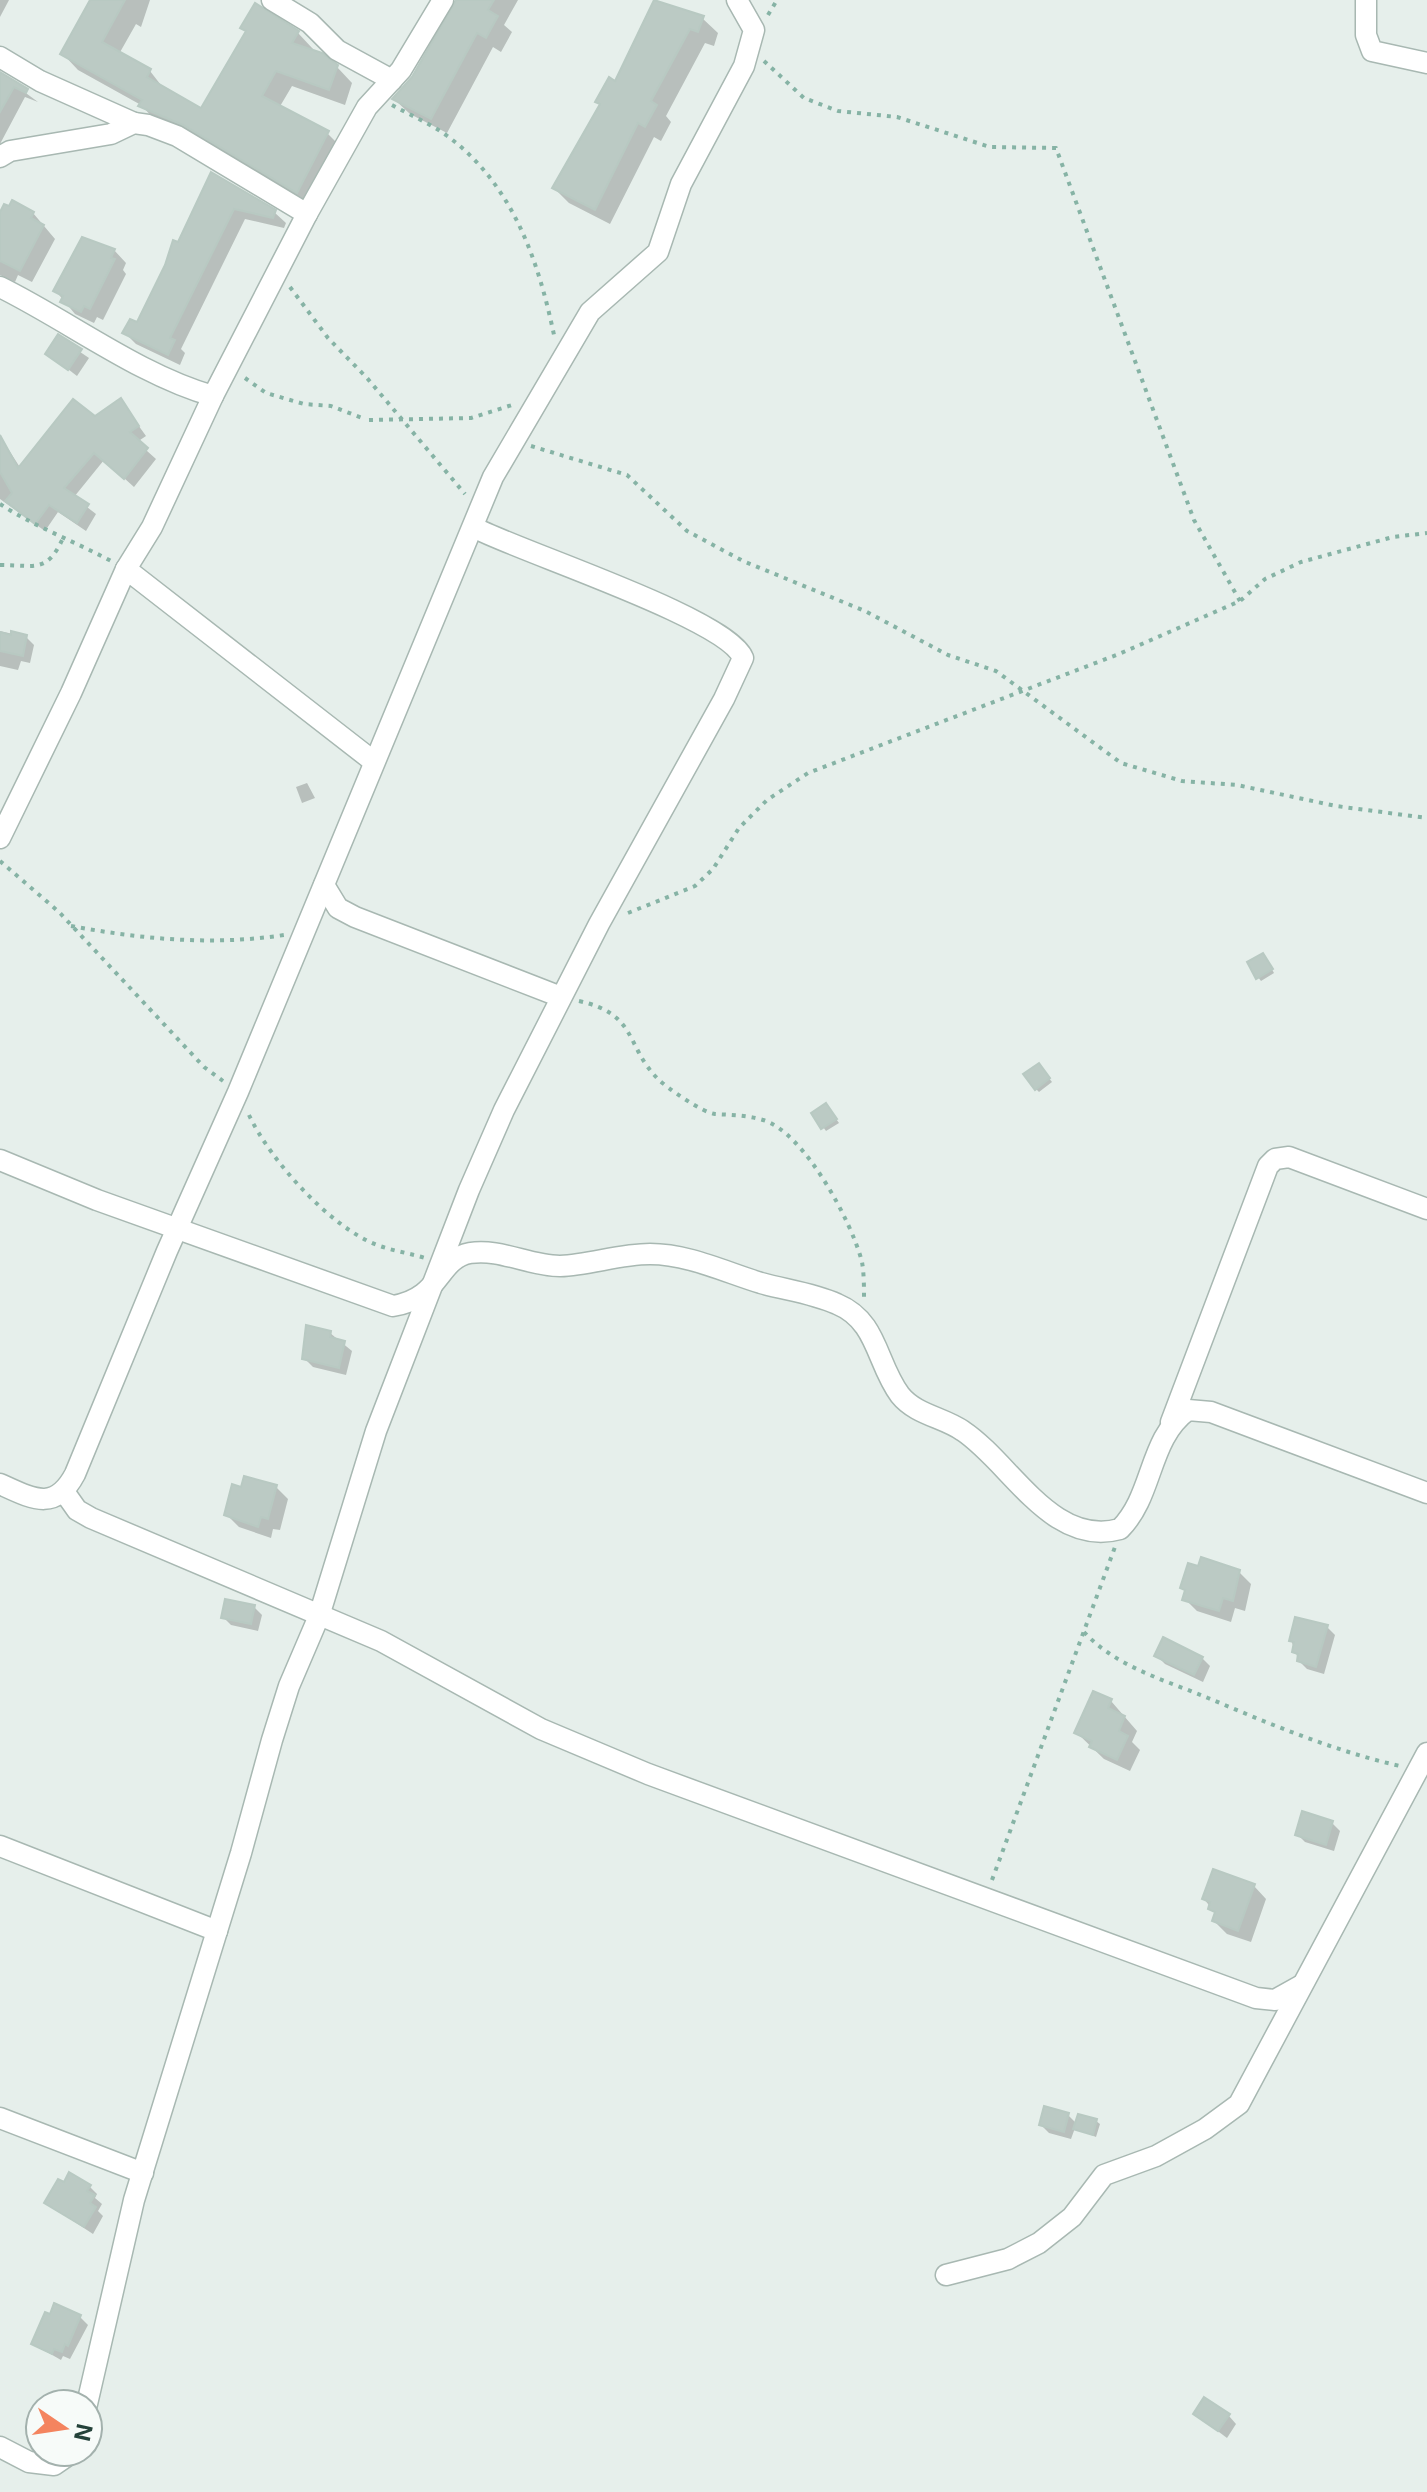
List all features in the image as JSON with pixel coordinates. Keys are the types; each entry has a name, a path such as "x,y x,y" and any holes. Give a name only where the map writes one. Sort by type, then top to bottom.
{"street":[{"path":"272,0 310,23 337,50 392,80"},
{"path":"0,838 76,682 126,569 152,527 307,214 376,96 392,80 440,5 418,0"},
{"path":"65,1493 238,1092 493,477 590,312 658,252 681,184 750,49 754,40 751,21 737,0"},
{"path":"1366,0 1366,35 1372,51 1427,63"},
{"path":"0,57 40,81 134,123 177,136 307,214"},
{"path":"0,157 10,151 111,134 134,123"},
{"path":"0,287 40,305 116,352 217,391"},
{"path":"91,2388 143,2173 280,1713 319,1616 367,1456 429,1292 504,1110 599,924 724,699 742,655 734,644 685,617 473,527"},
{"path":"126,569 373,761"},
{"path":"324,885 338,908 355,917 561,997"},
{"path":"0,1160 177,1229 393,1306 409,1304 429,1292 447,1267 470,1253 487,1252 560,1266 626,1255 667,1255 826,1300 856,1313 866,1325 892,1383 914,1408 961,1429 1061,1520 1090,1532 1106,1533 1120,1529 1131,1518 1171,1422 1268,1166 1275,1159 1289,1157 1427,1209"},
{"path":"1171,1422 1188,1410 1211,1412 1427,1493"},
{"path":"0,1484 40,1500 65,1493"},
{"path":"65,1493 77,1510 91,1518 381,1641 541,1729 732,1806 1256,1998 1275,2000 1300,1986"},
{"path":"946,2275 1008,2259 1039,2243 1072,2217 1104,2175 1156,2156 1205,2129 1239,2104 1422,1761"},
{"path":"0,1846 217,1931"},
{"path":"0,2118 143,2173"},
{"path":"0,2447 24,2459"}],"path":[{"path":"750,49 804,98 826,108 897,117 990,147 1056,148 1194,520 1240,601"},
{"path":"376,96 454,142 491,180 510,206 536,261 560,360"},
{"path":"278,271 328,338 459,483 469,500 473,527"},
{"path":"217,391 240,376 266,393 304,404 331,406 367,419 404,420 471,418 498,407 540,398"},
{"path":"513,441 627,475 687,531 780,579 865,611 948,655 996,671 1121,763 1182,781 1237,785 1361,810 1427,818"},
{"path":"0,504 31,525 64,536 126,569"},
{"path":"599,924 695,886 713,869 739,828 767,800 808,773 1025,690 1240,601 1265,579 1301,562 1393,537 1427,533"},
{"path":"0,565 38,567 56,554 64,536"},
{"path":"0,861 71,926 204,1067 238,1092 262,1143 327,1212 375,1245 441,1263"},
{"path":"71,926 183,941 227,942 291,934"},
{"path":"561,997 599,1005 627,1027 658,1079 681,1096 711,1113 732,1112 765,1120 789,1138 843,1210 862,1262 866,1325"},
{"path":"986,1898 1120,1529"},
{"path":"1084,1632 1096,1645 1130,1666 1324,1744 1422,1761"}],"building":[{"path":"90,0 125,0 102,42 151,69 147,77 201,108 246,31 240,28 255,3 299,31 292,43 322,53 338,65 329,90 276,71 262,96 329,131 297,193 183,125 138,106 142,100 60,54"},
{"path":"456,0 494,0 488,10 498,16 486,38 477,33 431,119 392,99 412,77"},
{"path":"654,0 704,16 698,32 690,29 651,101 657,105 645,127 638,123 595,210 552,188 600,104 595,102 609,77 615,81"},
{"path":"0,72 28,89 26,93 14,87 0,112"},
{"path":"211,172 276,210 273,218 234,209 170,338 175,340 168,355 122,333 130,319 137,322 165,265 173,240 178,242"},
{"path":"12,200 34,212 31,218 44,225 20,271 0,261 0,212 4,204 9,206"},
{"path":"82,237 115,249 111,258 115,259 90,309 84,306 81,312 60,302 63,296 53,291"},
{"path":"58,334 82,349 68,370 45,354"},
{"path":"121,398 139,426 130,432 148,448 124,479 94,453 64,488 89,504 77,523 49,505 35,524 5,501 12,493 0,472 0,435 18,468 73,399 95,416"},
{"path":"11,631 27,635 23,656 0,651 0,632 11,635"},
{"path":"1263,953 1273,969 1256,979 1247,962"},
{"path":"1039,1063 1050,1078 1035,1090 1023,1074"},
{"path":"826,1103 837,1119 821,1129 811,1113"},
{"path":"306,1325 331,1331 330,1337 345,1341 339,1368 302,1359"},
{"path":"244,1476 277,1485 268,1519 261,1517 258,1527 224,1515 232,1484 241,1487"},
{"path":"1201,1557 1240,1570 1233,1601 1223,1598 1219,1611 1182,1600 1185,1590 1180,1588 1188,1563 1198,1566"},
{"path":"225,1599 255,1605 251,1624 221,1618"},
{"path":"1295,1617 1328,1625 1316,1667 1297,1661 1298,1654 1292,1652 1294,1642 1289,1641"},
{"path":"1163,1637 1203,1657 1194,1675 1154,1656"},
{"path":"1093,1691 1112,1699 1108,1708 1125,1716 1119,1731 1128,1736 1117,1760 1089,1747 1092,1741 1074,1733"},
{"path":"1302,1811 1333,1821 1326,1845 1295,1835"},
{"path":"1213,1869 1255,1884 1238,1931 1212,1921 1215,1912 1208,1909 1210,1902 1202,1899"},
{"path":"1044,2106 1069,2113 1064,2132 1039,2125"},
{"path":"1078,2114 1097,2119 1093,2135 1073,2129"},
{"path":"69,2172 91,2185 87,2191 95,2195 90,2203 96,2207 84,2227 44,2203 58,2179 64,2182"},
{"path":"54,2303 81,2315 68,2346 65,2344 62,2352 54,2349 52,2354 31,2344 45,2312 50,2314"},
{"path":"1204,2397 1230,2414 1218,2431 1193,2414"}]}
